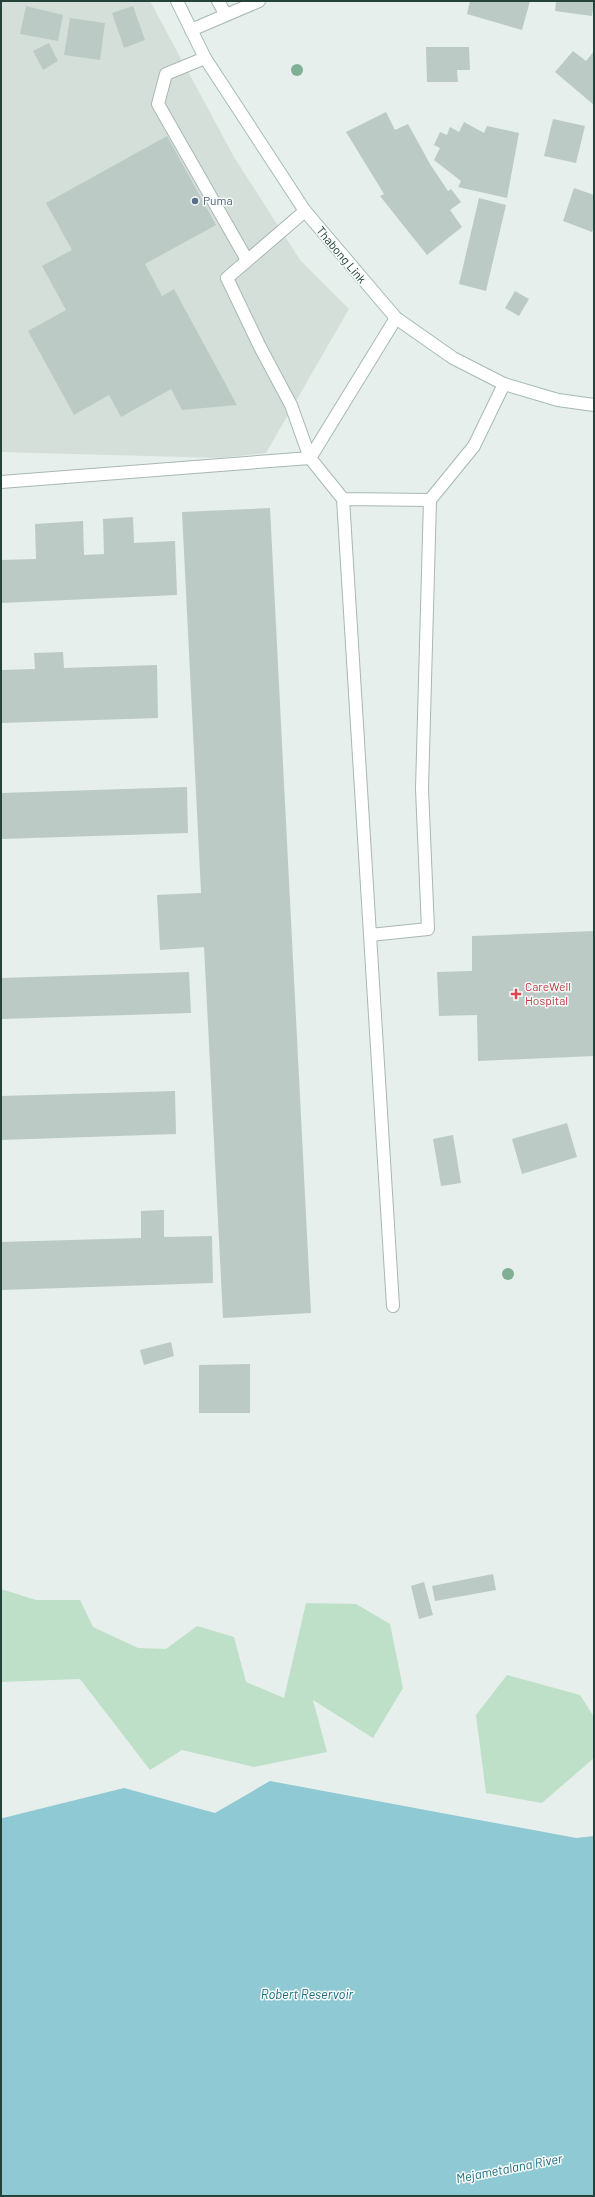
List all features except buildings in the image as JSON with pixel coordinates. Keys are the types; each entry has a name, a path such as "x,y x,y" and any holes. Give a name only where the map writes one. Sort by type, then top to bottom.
{"main road":[{"name":"Thabong Link","path":"177,1 205,58 305,211 396,318 453,358 504,384 558,400 594,405"},
{"path":"218,1 226,15"},
{"path":"191,30 259,1"},
{"path":"205,58 166,74 158,104 247,260"},
{"path":"305,211 227,278 260,347 292,405 310,458 343,499 393,1306"},
{"path":"310,458 396,318"},
{"path":"370,935 428,929 422,789 430,500 474,446 504,384"},
{"path":"1,482 310,458"},
{"path":"343,499 430,500"}],"shaded area":[{"path":"1,1 150,1 234,157 300,260 349,309 266,453 220,458 1,452"}],"green space":[{"path":"1,1589 36,1600 80,1600 93,1627 138,1648 166,1649 197,1626 234,1637 246,1682 284,1698 306,1603 356,1604 390,1624 403,1688 373,1738 313,1700 327,1752 254,1767 182,1750 150,1770 80,1679 1,1682"},
{"path":"507,1675 580,1695 594,1717 594,1758 542,1803 486,1793 476,1715"}],"water":[{"name":"Robert Reservoir","path":"270,1781 576,1838 594,1836 594,2196 1,2196 1,1817 3,1818 124,1788 215,1813"}],"place":[{"name":"Puma","path":"195,201"},
{"name":"CareWell Hospital","path":"516,994"}],"water label":[{"name":"Mejametalana River","path":"509,2168"}]}
